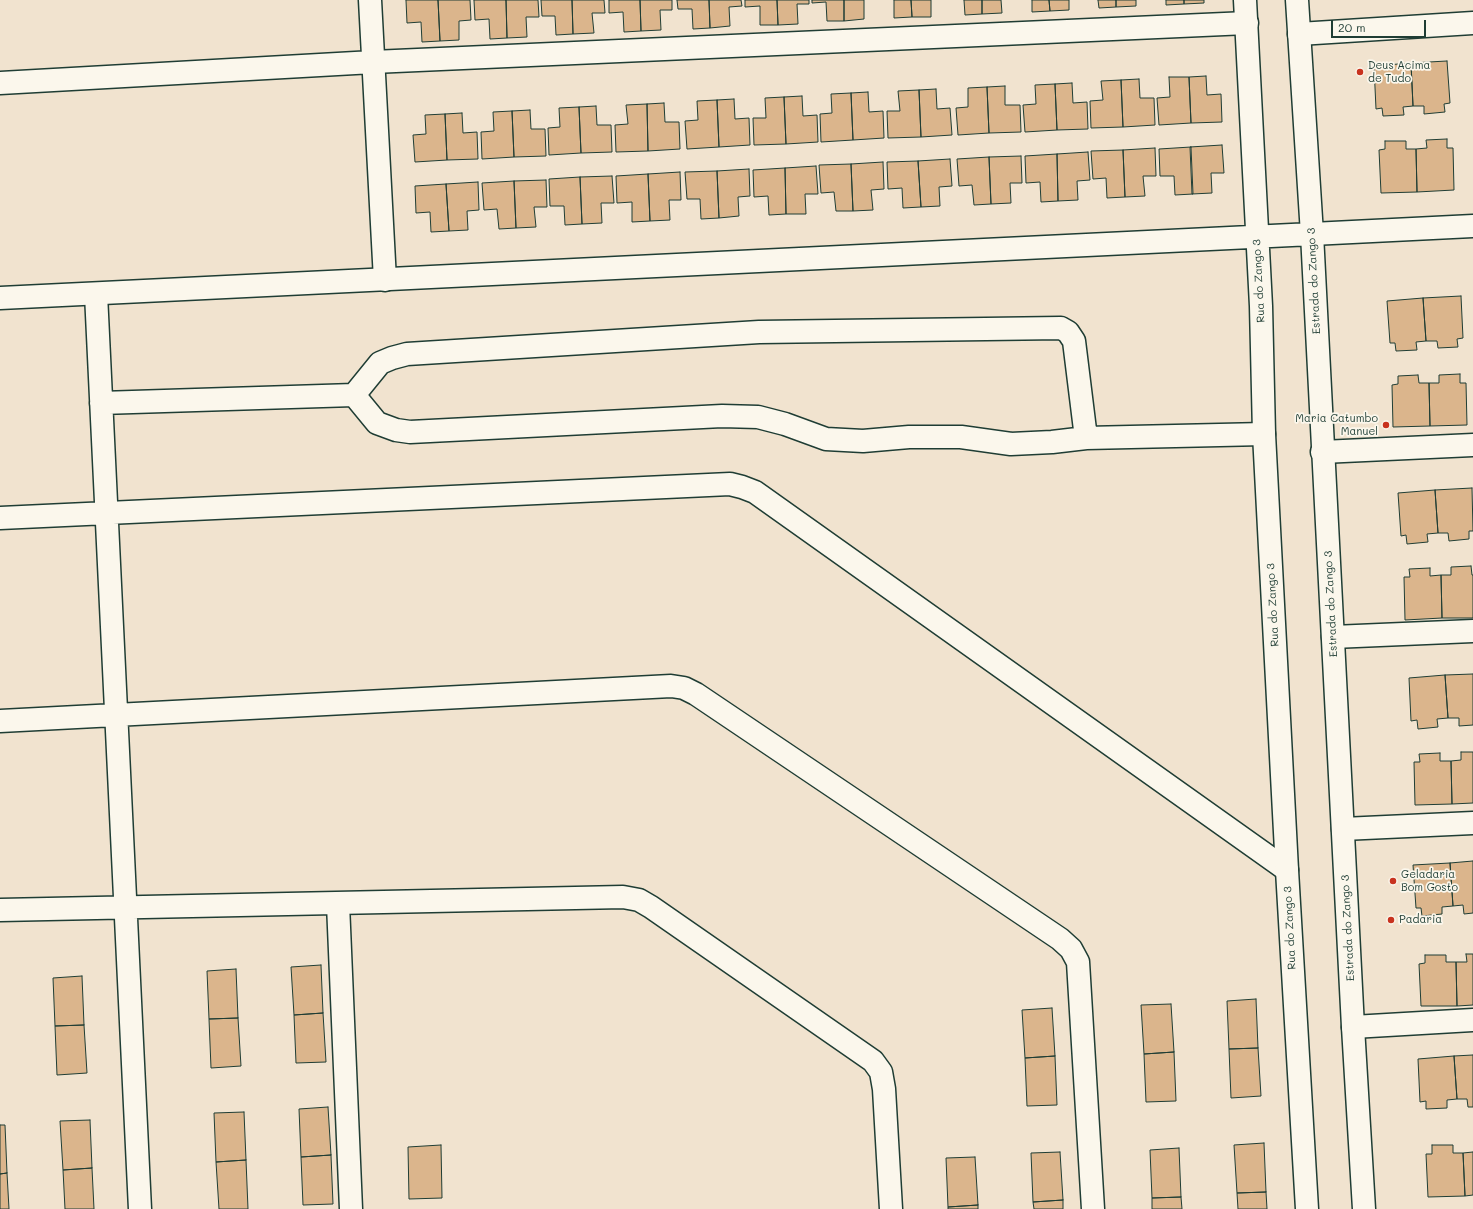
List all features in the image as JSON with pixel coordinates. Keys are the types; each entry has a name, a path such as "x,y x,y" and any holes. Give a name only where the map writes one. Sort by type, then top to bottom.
{"street":[{"path":"370,0 385,280"},
{"name":"Rua do Zango 3","path":"1245,0 1257,238 1264,434 1307,1209"},
{"name":"Estrada do Zango 3","path":"1297,0 1312,234 1322,452 1364,1209"},
{"path":"0,83 373,62 1247,23"},
{"path":"1299,34 1473,23"},
{"path":"0,298 1257,238 1473,226"},
{"path":"96,294 140,1209"},
{"path":"101,403 354,395 380,363 407,354 759,332 1061,328 1068,332 1074,341 1086,438"},
{"path":"354,395 377,423 396,430 410,432 722,416 758,417 785,424 826,439 864,441 908,437 961,437 1011,444 1052,442 1086,438 1264,434"},
{"path":"1322,452 1473,445"},
{"path":"0,518 722,484 742,487 754,492 1287,870"},
{"path":"1332,637 1473,631"},
{"path":"0,721 671,686 684,688 696,694 1060,939 1071,949 1078,962 1093,1209"},
{"path":"1343,829 1473,823"},
{"path":"0,910 622,897 639,900 873,1061 881,1072 884,1088 891,1209"},
{"path":"338,904 351,1209"},
{"path":"1353,1027 1473,1020"}],"building":[{"path":"406,0 438,0 440,41 422,42 421,22 407,23"},
{"path":"438,0 470,0 471,20 459,21 459,40 440,41"},
{"path":"474,0 506,0 507,38 490,39 489,19 475,20"},
{"path":"506,0 538,0 539,17 526,17 527,37 507,38"},
{"path":"541,0 572,0 573,34 556,35 555,16 542,16"},
{"path":"572,0 604,0 605,13 592,13 594,33 573,34"},
{"path":"609,0 640,0 641,31 624,32 623,12 609,13"},
{"path":"640,0 672,0 672,10 660,10 661,30 641,31"},
{"path":"677,0 709,0 710,28 693,29 692,9 678,9"},
{"path":"709,0 741,0 742,6 729,7 730,26 710,28"},
{"path":"745,0 777,0 778,25 760,25 760,6 745,7"},
{"path":"777,0 809,0 809,4 797,4 798,24 778,25"},
{"path":"812,0 844,0 844,21 827,21 826,2 812,3"},
{"path":"844,0 864,0 864,19 844,21"},
{"path":"894,0 911,0 912,17 894,18"},
{"path":"911,0 931,0 931,17 912,17"},
{"path":"964,0 982,0 982,14 965,15"},
{"path":"982,0 1001,0 1002,13 982,14"},
{"path":"1032,0 1049,0 1050,11 1032,12"},
{"path":"1049,0 1069,0 1069,10 1050,11"},
{"path":"1098,0 1116,0 1116,7 1099,8"},
{"path":"1116,0 1136,0 1136,6 1116,7"},
{"path":"1166,0 1184,0 1184,4 1166,5"},
{"path":"1184,0 1204,0 1204,3 1184,4"},
{"path":"1447,61 1450,103 1444,104 1445,112 1424,114 1424,106 1413,106 1411,63"},
{"path":"1411,63 1413,106 1403,107 1404,115 1383,116 1382,108 1376,109 1374,66"},
{"path":"1206,76 1207,95 1221,94 1222,122 1191,123 1189,77"},
{"path":"1169,77 1189,77 1191,123 1159,125 1157,98 1170,97"},
{"path":"1139,79 1140,98 1154,98 1155,125 1123,127 1121,80"},
{"path":"1121,80 1123,127 1091,128 1090,101 1103,100 1101,81"},
{"path":"1072,83 1073,103 1087,102 1088,129 1057,130 1055,84"},
{"path":"1055,84 1057,130 1025,132 1023,105 1036,104 1035,85"},
{"path":"1005,86 1005,105 1020,105 1021,132 989,133 987,87"},
{"path":"987,87 989,133 958,135 956,108 968,107 968,88"},
{"path":"936,89 937,109 950,108 952,135 921,137 919,90"},
{"path":"919,90 921,137 888,138 887,111 900,111 898,91"},
{"path":"868,92 869,112 883,111 884,138 853,140 851,93"},
{"path":"851,93 853,140 821,142 820,114 832,113 831,94"},
{"path":"802,96 803,116 817,115 818,142 786,144 784,97"},
{"path":"784,97 786,144 754,145 753,118 766,118 765,98"},
{"path":"734,99 735,119 749,118 750,145 719,147 717,100"},
{"path":"717,100 719,147 687,149 685,121 698,120 697,101"},
{"path":"664,103 665,122 679,122 680,149 648,151 647,104"},
{"path":"647,104 648,151 616,152 615,125 628,124 626,105"},
{"path":"596,106 597,125 611,125 612,152 581,153 579,107"},
{"path":"579,107 581,153 549,155 548,128 560,127 559,108"},
{"path":"530,110 531,129 545,129 546,156 514,157 512,111"},
{"path":"512,111 514,157 482,159 481,132 494,131 493,112"},
{"path":"462,113 463,133 477,132 478,159 447,160 445,114"},
{"path":"445,114 447,160 415,162 413,135 426,134 425,115"},
{"path":"1447,139 1447,148 1453,148 1454,190 1417,192 1416,149 1427,148 1426,140"},
{"path":"1385,141 1406,141 1406,149 1416,149 1417,192 1381,193 1379,150 1385,149"},
{"path":"1222,145 1224,173 1211,173 1212,193 1192,194 1190,147"},
{"path":"1191,147 1193,194 1175,195 1174,176 1160,176 1159,149"},
{"path":"1155,148 1156,176 1143,176 1145,196 1125,197 1123,150"},
{"path":"1123,150 1125,197 1107,198 1106,178 1093,179 1091,151"},
{"path":"1088,152 1090,180 1077,181 1078,200 1058,201 1057,154"},
{"path":"1057,154 1058,201 1041,202 1040,182 1026,183 1025,156"},
{"path":"1021,156 1022,183 1010,183 1011,203 991,204 989,157"},
{"path":"989,157 991,204 974,205 972,185 959,186 957,159"},
{"path":"950,159 952,186 939,187 940,206 921,207 918,161"},
{"path":"918,161 921,207 903,208 902,188 888,189 887,162"},
{"path":"883,162 884,189 871,190 873,210 853,211 851,164"},
{"path":"851,164 853,211 836,211 834,192 821,193 819,165"},
{"path":"816,166 818,194 805,194 806,214 786,214 785,168"},
{"path":"785,168 786,214 769,215 768,196 754,197 753,170"},
{"path":"749,169 750,196 738,197 739,216 719,218 717,171"},
{"path":"717,171 719,218 701,219 700,199 687,199 685,172"},
{"path":"680,172 681,200 669,200 670,220 650,221 648,174"},
{"path":"648,174 650,221 632,222 632,202 617,203 616,176"},
{"path":"612,176 614,203 601,203 602,223 582,224 580,177"},
{"path":"580,177 582,224 565,225 564,206 550,206 549,179"},
{"path":"546,180 547,207 534,207 536,227 516,228 514,181"},
{"path":"514,181 516,228 499,229 497,209 484,210 482,183"},
{"path":"478,182 479,210 467,211 468,230 449,231 446,184"},
{"path":"446,184 449,231 431,232 430,212 416,213 415,186"},
{"path":"1461,296 1463,338 1457,339 1458,347 1438,348 1437,341 1426,341 1423,298"},
{"path":"1423,298 1426,341 1416,342 1417,350 1396,351 1395,343 1390,343 1387,301"},
{"path":"1460,374 1460,383 1466,383 1467,425 1430,426 1429,383 1439,383 1439,375"},
{"path":"1418,375 1419,383 1429,383 1430,426 1393,427 1392,385 1398,384 1398,376"},
{"path":"1472,488 1473,531 1469,531 1469,539 1449,541 1448,533 1438,533 1435,490"},
{"path":"1435,490 1438,533 1427,534 1428,542 1407,544 1406,535 1401,536 1398,493"},
{"path":"1471,566 1473,575 1473,618 1442,618 1441,575 1451,575 1451,567"},
{"path":"1430,568 1430,576 1441,575 1442,618 1405,620 1404,577 1410,577 1409,569"},
{"path":"1473,674 1473,725 1459,726 1459,718 1448,718 1445,675"},
{"path":"1445,675 1448,718 1437,719 1438,727 1418,729 1417,720 1411,721 1409,678"},
{"path":"1461,752 1473,752 1473,803 1452,804 1451,761 1461,760"},
{"path":"1440,753 1440,761 1451,761 1452,804 1415,805 1414,762 1420,762 1419,754"},
{"path":"1473,861 1473,913 1464,914 1463,905 1453,906 1450,863"},
{"path":"1450,863 1453,906 1442,907 1442,914 1422,916 1421,908 1416,908 1413,865"},
{"path":"1466,954 1473,954 1473,1005 1457,1006 1456,962 1467,962"},
{"path":"1425,955 1446,955 1446,962 1456,962 1457,1006 1421,1006 1419,964 1425,963"},
{"path":"321,965 323,1013 294,1015 291,967"},
{"path":"236,969 238,1018 209,1019 207,971"},
{"path":"82,976 84,1025 55,1026 53,978"},
{"path":"1256,999 1258,1048 1229,1049 1227,1001"},
{"path":"1171,1004 1174,1052 1144,1054 1141,1005"},
{"path":"1052,1008 1055,1056 1025,1058 1022,1010"},
{"path":"323,1013 326,1062 296,1063 294,1015"},
{"path":"238,1018 241,1066 211,1068 209,1019"},
{"path":"84,1025 87,1073 57,1075 55,1026"},
{"path":"1258,1048 1261,1096 1231,1098 1229,1049"},
{"path":"1174,1052 1176,1101 1146,1102 1144,1054"},
{"path":"1473,1055 1473,1107 1468,1107 1467,1099 1457,1099 1454,1056"},
{"path":"1055,1056 1057,1105 1027,1106 1025,1058"},
{"path":"1454,1056 1457,1099 1447,1100 1447,1108 1426,1109 1426,1101 1420,1102 1418,1059"},
{"path":"328,1107 331,1155 301,1157 299,1109"},
{"path":"244,1112 246,1160 216,1162 214,1113"},
{"path":"90,1120 92,1168 63,1170 60,1121"},
{"path":"0,1125 5,1125 7,1173 0,1174"},
{"path":"1264,1143 1266,1192 1237,1193 1234,1145"},
{"path":"441,1145 442,1198 409,1199 408,1147"},
{"path":"1432,1145 1453,1145 1453,1153 1463,1153 1465,1196 1428,1197 1426,1154 1432,1154"},
{"path":"1179,1148 1181,1197 1152,1198 1150,1150"},
{"path":"1060,1152 1063,1200 1033,1202 1031,1153"},
{"path":"1473,1152 1473,1195 1465,1196 1463,1153"},
{"path":"331,1155 333,1204 303,1205 301,1157"},
{"path":"975,1157 978,1205 948,1207 946,1158"},
{"path":"246,1160 248,1209 219,1209 216,1162"},
{"path":"92,1168 94,1209 65,1209 63,1170"},
{"path":"7,1173 9,1209 0,1209 0,1174"},
{"path":"1266,1192 1267,1209 1238,1209 1237,1193"},
{"path":"1181,1197 1182,1209 1152,1209 1152,1198"},
{"path":"1063,1200 1063,1209 1034,1209 1033,1202"},
{"path":"978,1205 978,1209 948,1209 948,1207"}],"place":[{"name":"Deus Acima de Tudo","path":"1360,72"},
{"name":"Maria Catumbo Manuel","path":"1386,425"},
{"name":"Geladaria Bom Gosto","path":"1393,881"},
{"name":"Padaria","path":"1391,920"}]}
